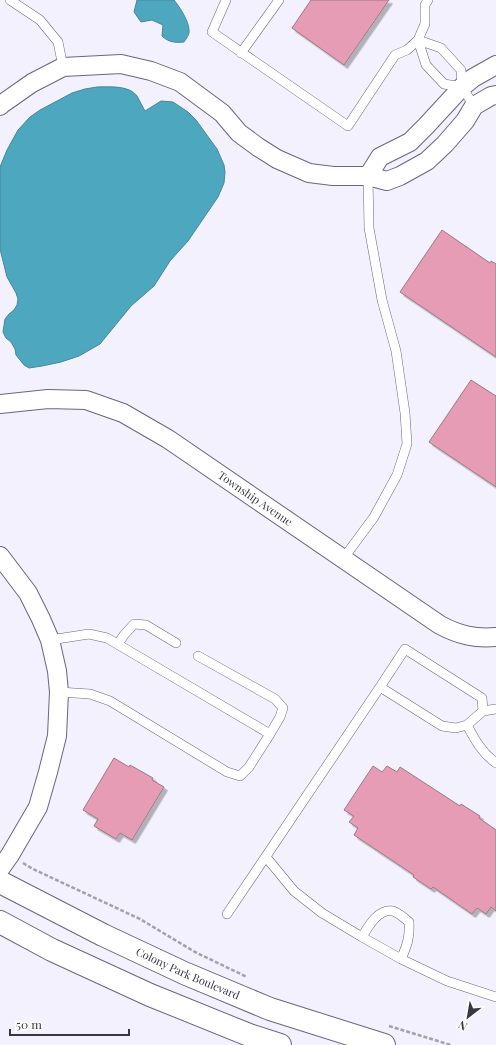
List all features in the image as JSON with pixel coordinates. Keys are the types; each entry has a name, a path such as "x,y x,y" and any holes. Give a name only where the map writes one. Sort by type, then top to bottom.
{"street":[{"path":"0,106 32,83 64,67 121,64 151,71 180,82 222,113 239,133 276,159 309,173 333,176 368,176 387,181 400,176 427,161 445,144 465,121 474,106 496,94"},
{"path":"368,176 380,157 410,142 462,87 473,78 496,65"},
{"name":"Township Avenue","path":"0,404 48,399 86,400 123,413 168,439 440,626 470,637 496,637"},
{"path":"0,556 28,593 41,619 50,640 57,671 59,692 57,736 38,807 5,862"},
{"name":"Colony Park Boulevard","path":"0,882 104,936 270,1008 385,1035"},
{"path":"0,922 52,950 150,995 258,1040 280,1045"}],"lane":[{"path":"10,0 40,20 58,42 64,67"},
{"path":"226,0 212,32 348,126 395,56 407,50 418,40 425,24 425,6 428,0"},
{"path":"241,53 279,0"},
{"path":"418,40 441,48 461,70 462,87 474,106"},
{"path":"418,40 426,65 444,84 462,87"},
{"path":"343,559 374,517 397,475 407,444 405,413 396,351 382,300 369,228 368,176"},
{"path":"118,644 124,634 134,624 146,625 176,643"},
{"path":"50,640 89,634 107,638 270,734"},
{"path":"227,914 405,649 482,698 483,712"},
{"path":"59,692 90,694 110,701 227,772 240,776 249,767 270,734 280,717 282,708 275,699 198,656"},
{"path":"380,687 442,726 456,728 467,725 483,712 496,709"},
{"path":"467,725 475,740 488,757 496,763"},
{"path":"266,857 294,891 322,913 401,960 447,981 496,997"},
{"path":"362,937 374,919 383,912 392,911 400,914 409,922 410,932 401,960"}],"path":[{"path":"5,862 33,869 140,919 195,952 248,978"},
{"path":"385,1035 451,1045"}],"water":[{"path":"137,0 174,0 189,26 189,33 184,42 172,42 164,38 162,36 163,25 152,20 141,22 134,12"},
{"path":"97,87 118,87 133,92 137,96 145,111 161,101 173,102 188,112 196,120 217,149 224,165 224,183 218,197 188,241 170,261 154,286 131,306 100,344 79,356 61,362 29,368 24,365 16,355 15,349 3,332 5,319 14,310 18,299 7,277 0,249 0,167 18,130 30,117 72,93"}],"building":[{"path":"311,0 389,0 344,65 292,28"},
{"path":"442,230 490,263 491,261 496,264 496,357 400,292"},
{"path":"471,380 496,396 496,487 429,442"},
{"path":"114,758 153,778 152,780 164,787 132,840 120,833 116,839 94,826 98,819 83,810"},
{"path":"373,766 382,772 387,766 397,772 400,767 460,806 461,804 480,816 479,818 496,830 496,911 491,907 486,914 477,908 472,914 433,887 431,889 413,877 414,875 354,835 358,828 349,822 354,816 344,810"}]}
